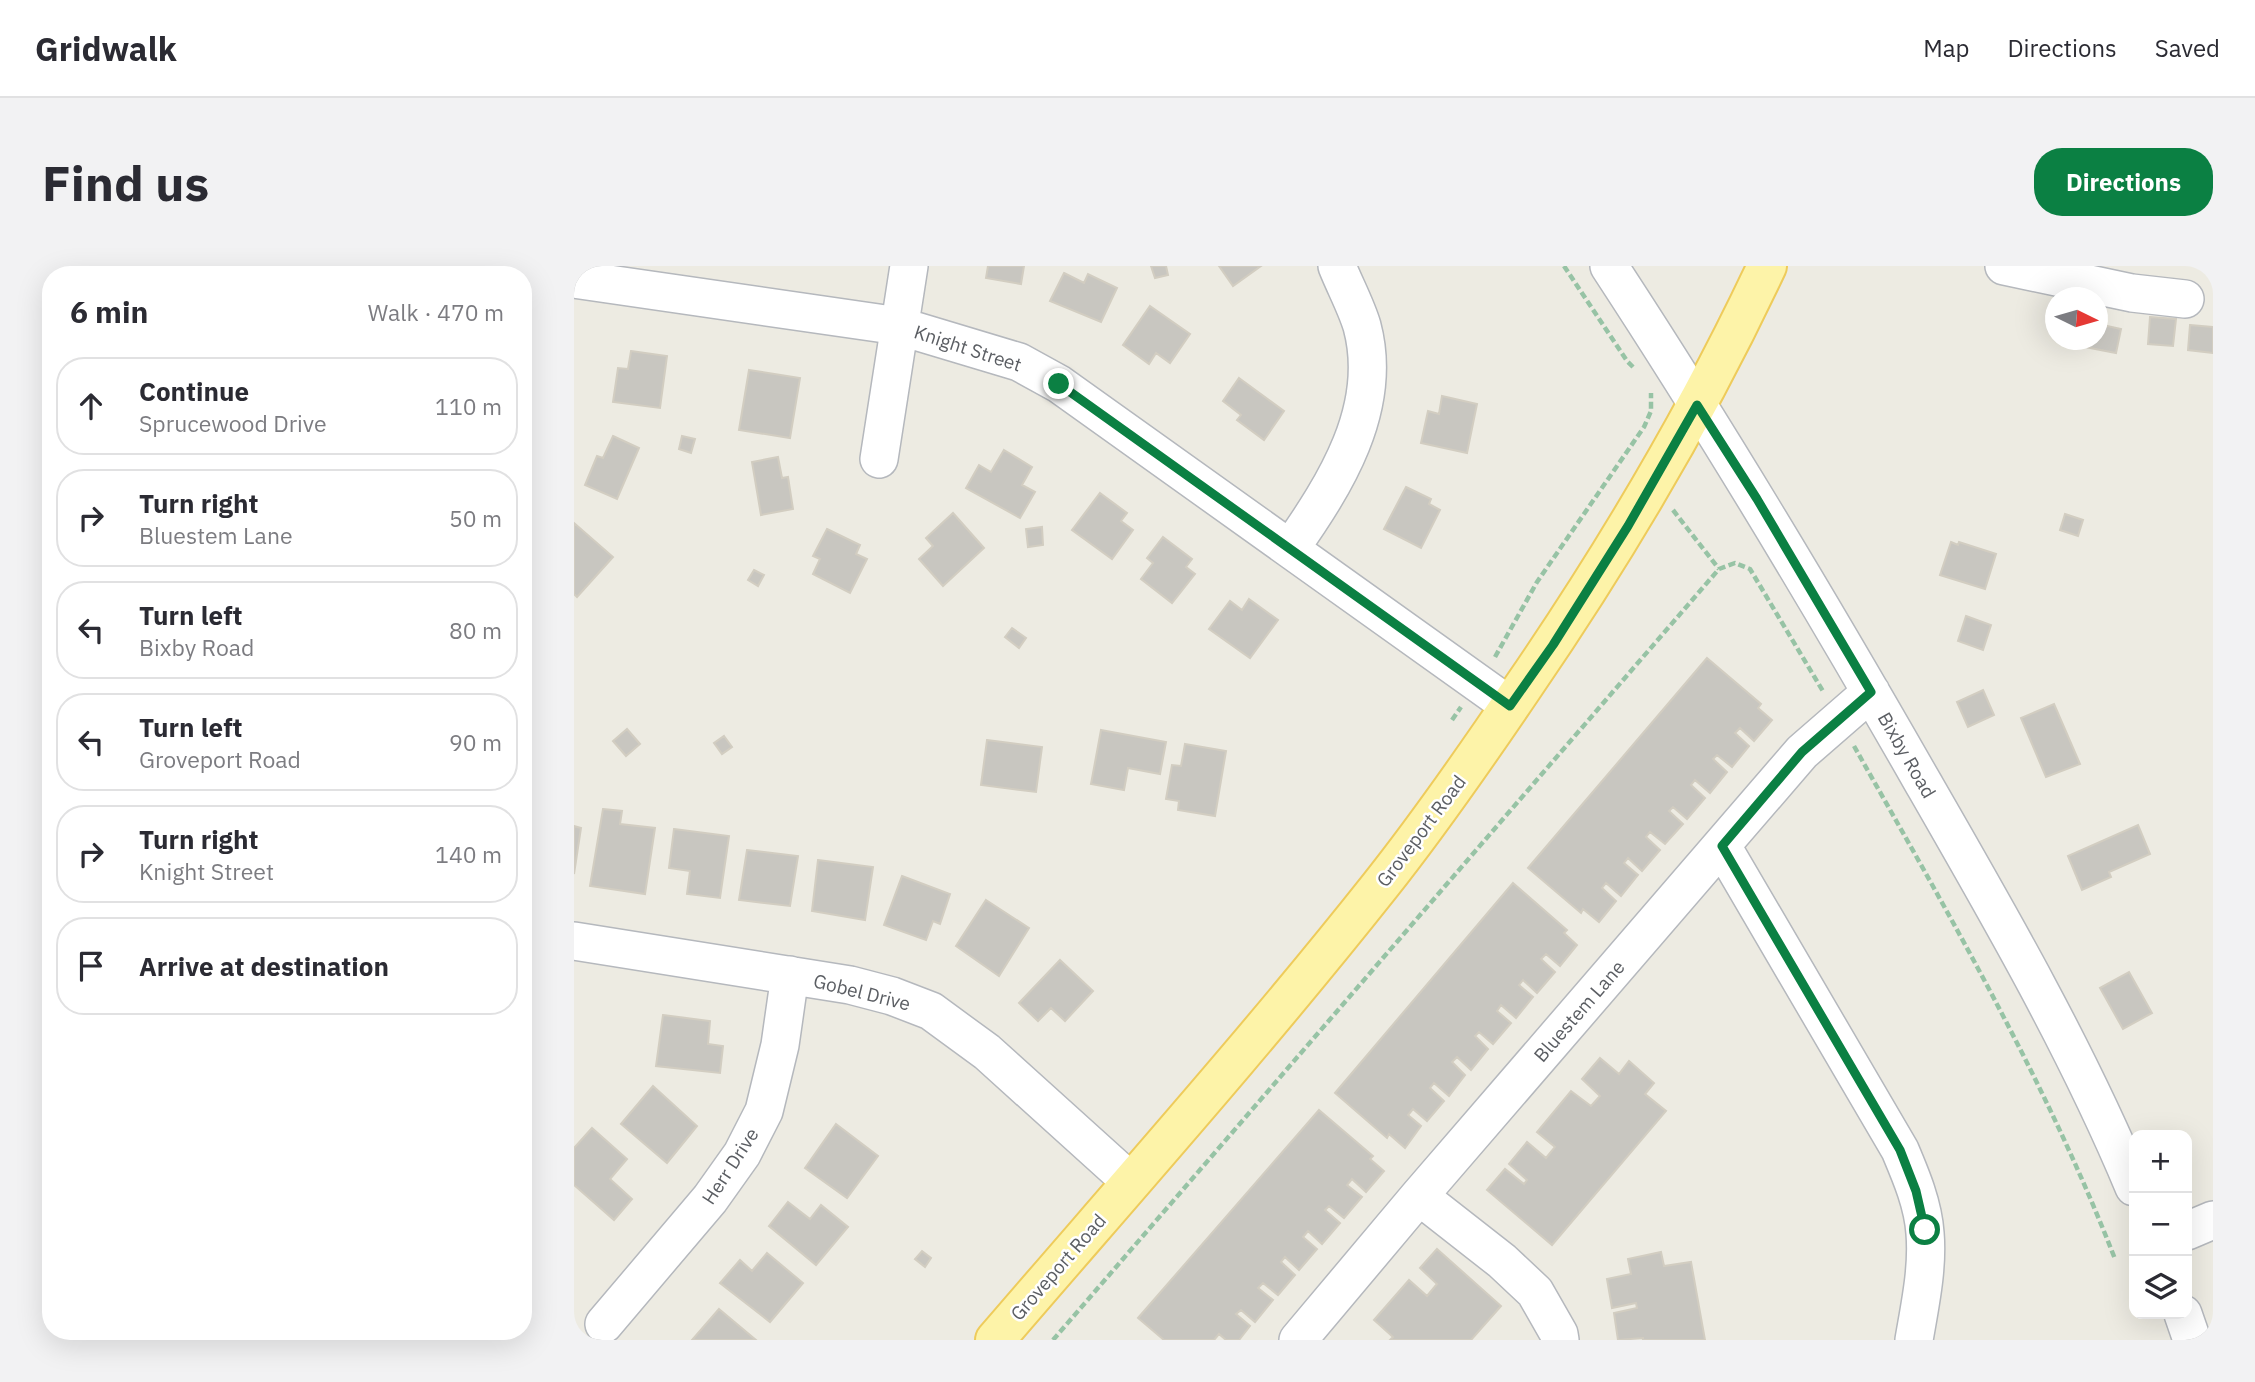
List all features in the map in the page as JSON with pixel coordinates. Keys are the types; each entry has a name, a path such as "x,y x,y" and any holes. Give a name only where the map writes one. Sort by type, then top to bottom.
{"main road":[{"name":"Groveport Road","path":"995,1340 1379,887 1453,790 1553,645 1628,526 1697,405 1767,266"}],"street":[{"path":"879,459 909,266"},
{"path":"1290,549 1326,498 1353,441 1367,385 1367,354 1362,326 1338,266"},
{"name":"Bixby Road","path":"1609,266 1757,499 2020,952 2109,1126 2129,1175"},
{"path":"2004,266 2132,293 2185,299"},
{"name":"Knight Street","path":"574,279 899,326 1019,362 1059,384 1510,706"},
{"name":"Bluestem Lane","path":"1298,1340 1802,752 1871,692"},
{"path":"1722,846 1900,1150 1916,1191 1925,1230 1925,1264 1914,1340"},
{"name":"Gobel Drive","path":"574,942 850,985 892,996 931,1012 986,1052 1131,1182"},
{"name":"Herr Drive","path":"604,1324 710,1199 742,1154 764,1111 780,1045 790,975"},
{"path":"1419,1196 1502,1261 1535,1292 1560,1340"},
{"path":"2192,1229 2213,1220"},
{"path":"2185,1319 2192,1340"}],"path":[{"path":"1564,266 1627,361 1638,372"},
{"path":"1452,720 1504,643 1537,582 1644,427 1651,411 1650,389"}],"building":[{"path":"988,266 1024,266 1021,284 986,278"},
{"path":"1151,266 1166,266 1168,275 1155,278"},
{"path":"1219,266 1261,266 1233,286"},
{"path":"1064,273 1084,283 1088,274 1117,288 1101,322 1050,301"},
{"path":"1150,306 1190,334 1170,363 1156,353 1149,364 1123,345"},
{"path":"2150,317 2176,319 2173,346 2148,344"},
{"path":"2190,325 2213,327 2213,353 2188,350"},
{"path":"2108,326 2121,329 2116,353 2100,350 2108,350"},
{"path":"631,351 667,356 660,408 613,402 618,368 628,369"},
{"path":"749,370 800,378 790,438 739,430"},
{"path":"1239,378 1284,411 1264,440 1237,420 1241,415 1223,401"},
{"path":"1442,396 1477,404 1467,453 1421,443 1428,411 1439,414"},
{"path":"613,436 639,448 617,499 585,485 597,456 603,458"},
{"path":"682,436 695,439 691,453 679,449"},
{"path":"1004,450 1032,467 1022,485 1035,492 1020,518 966,488 979,465 991,472"},
{"path":"778,457 782,478 788,477 793,509 761,515 752,462"},
{"path":"1406,487 1431,499 1429,504 1440,510 1421,548 1384,529"},
{"path":"1100,493 1127,513 1121,521 1133,530 1112,559 1072,530"},
{"path":"953,513 984,548 943,586 919,559 933,546 926,538"},
{"path":"2065,514 2083,520 2078,536 2060,530"},
{"path":"574,523 613,557 577,597 574,594"},
{"path":"1042,527 1043,545 1028,547 1026,529"},
{"path":"827,529 860,545 856,554 867,559 850,593 813,574 820,559 813,556"},
{"path":"1163,537 1192,559 1186,567 1195,574 1172,603 1141,579 1153,563 1147,558"},
{"path":"1951,542 1996,554 1985,589 1940,575"},
{"path":"754,570 764,575 758,586 748,580"},
{"path":"1249,599 1278,620 1250,658 1209,629 1230,601 1242,610"},
{"path":"1966,616 1991,625 1983,650 1958,641"},
{"path":"1012,628 1026,638 1019,648 1005,637"},
{"path":"1707,658 1761,704 1758,708 1772,720 1754,741 1740,728 1735,733 1749,746 1732,767 1717,755 1713,759 1727,772 1710,793 1695,780 1691,785 1705,798 1687,819 1673,807 1669,811 1683,824 1665,844 1650,832 1646,837 1660,850 1642,871 1628,858 1624,863 1638,875 1621,896 1606,883 1602,888 1616,901 1599,922 1583,909 1581,913 1528,868"},
{"path":"1983,690 1994,715 1968,727 1957,702"},
{"path":"2054,704 2080,764 2046,777 2021,718"},
{"path":"627,729 640,744 626,756 613,741"},
{"path":"1101,730 1166,742 1160,774 1128,768 1124,790 1091,784"},
{"path":"724,736 732,747 722,754 714,743"},
{"path":"987,740 1042,747 1036,792 981,785"},
{"path":"1185,744 1226,751 1215,816 1178,810 1179,801 1166,799 1172,765 1181,766"},
{"path":"603,809 622,811 620,824 655,828 645,894 590,886"},
{"path":"2138,825 2150,854 2109,872 2111,877 2082,890 2068,856"},
{"path":"574,826 581,828 574,874"},
{"path":"674,829 729,836 720,898 687,894 690,871 669,868"},
{"path":"747,850 798,856 790,906 739,900"},
{"path":"818,860 873,867 865,920 812,911"},
{"path":"902,876 950,894 940,924 933,921 926,940 884,925"},
{"path":"1513,883 1567,930 1564,933 1577,945 1560,966 1546,954 1541,959 1555,972 1537,993 1523,980 1519,985 1533,997 1516,1018 1501,1005 1497,1011 1511,1023 1493,1044 1479,1032 1475,1036 1488,1049 1471,1070 1457,1057 1452,1062 1465,1075 1449,1096 1434,1083 1430,1088 1444,1101 1427,1121 1413,1109 1408,1115 1421,1126 1405,1148 1389,1134 1387,1138 1335,1093"},
{"path":"986,900 1029,928 999,976 956,946"},
{"path":"1060,960 1093,991 1065,1021 1051,1008 1038,1021 1019,1003"},
{"path":"2129,972 2152,1013 2123,1029 2100,988"},
{"path":"663,1015 710,1021 708,1044 723,1046 720,1073 656,1066"},
{"path":"1600,1058 1619,1074 1629,1061 1654,1083 1645,1094 1666,1111 1552,1245 1487,1190 1505,1169 1524,1184 1527,1180 1509,1164 1527,1142 1546,1158 1555,1147 1537,1132 1571,1091 1591,1106 1600,1096 1582,1079"},
{"path":"653,1086 697,1126 667,1163 621,1124"},
{"path":"1319,1110 1373,1156 1370,1159 1384,1171 1366,1192 1352,1179 1347,1185 1362,1197 1344,1218 1329,1206 1325,1210 1340,1223 1322,1244 1308,1231 1303,1237 1317,1249 1299,1270 1285,1257 1281,1262 1295,1275 1278,1295 1263,1283 1258,1288 1273,1300 1255,1322 1241,1310 1236,1314 1250,1326 1239,1340 1226,1340 1219,1334 1214,1340 1164,1340 1138,1318"},
{"path":"836,1124 878,1156 847,1198 805,1168"},
{"path":"592,1128 627,1159 610,1179 632,1199 614,1220 574,1185 574,1148"},
{"path":"788,1202 810,1219 821,1205 848,1227 816,1265 769,1226"},
{"path":"1437,1249 1501,1306 1471,1340 1390,1340 1393,1337 1374,1320 1409,1280 1427,1296 1437,1284 1420,1268"},
{"path":"922,1251 931,1258 925,1267 915,1259"},
{"path":"1661,1252 1664,1266 1691,1262 1705,1340 1618,1340 1614,1313 1637,1308 1636,1303 1612,1308 1607,1279 1631,1274 1628,1259"},
{"path":"767,1253 803,1283 770,1322 720,1283 740,1260 752,1271"},
{"path":"719,1309 756,1340 692,1340"}],"route":[{"path":"1059,384 1510,706 1553,645 1628,526 1697,405 1757,499 1871,692 1802,752 1722,846 1900,1150 1916,1191 1925,1230"}]}
